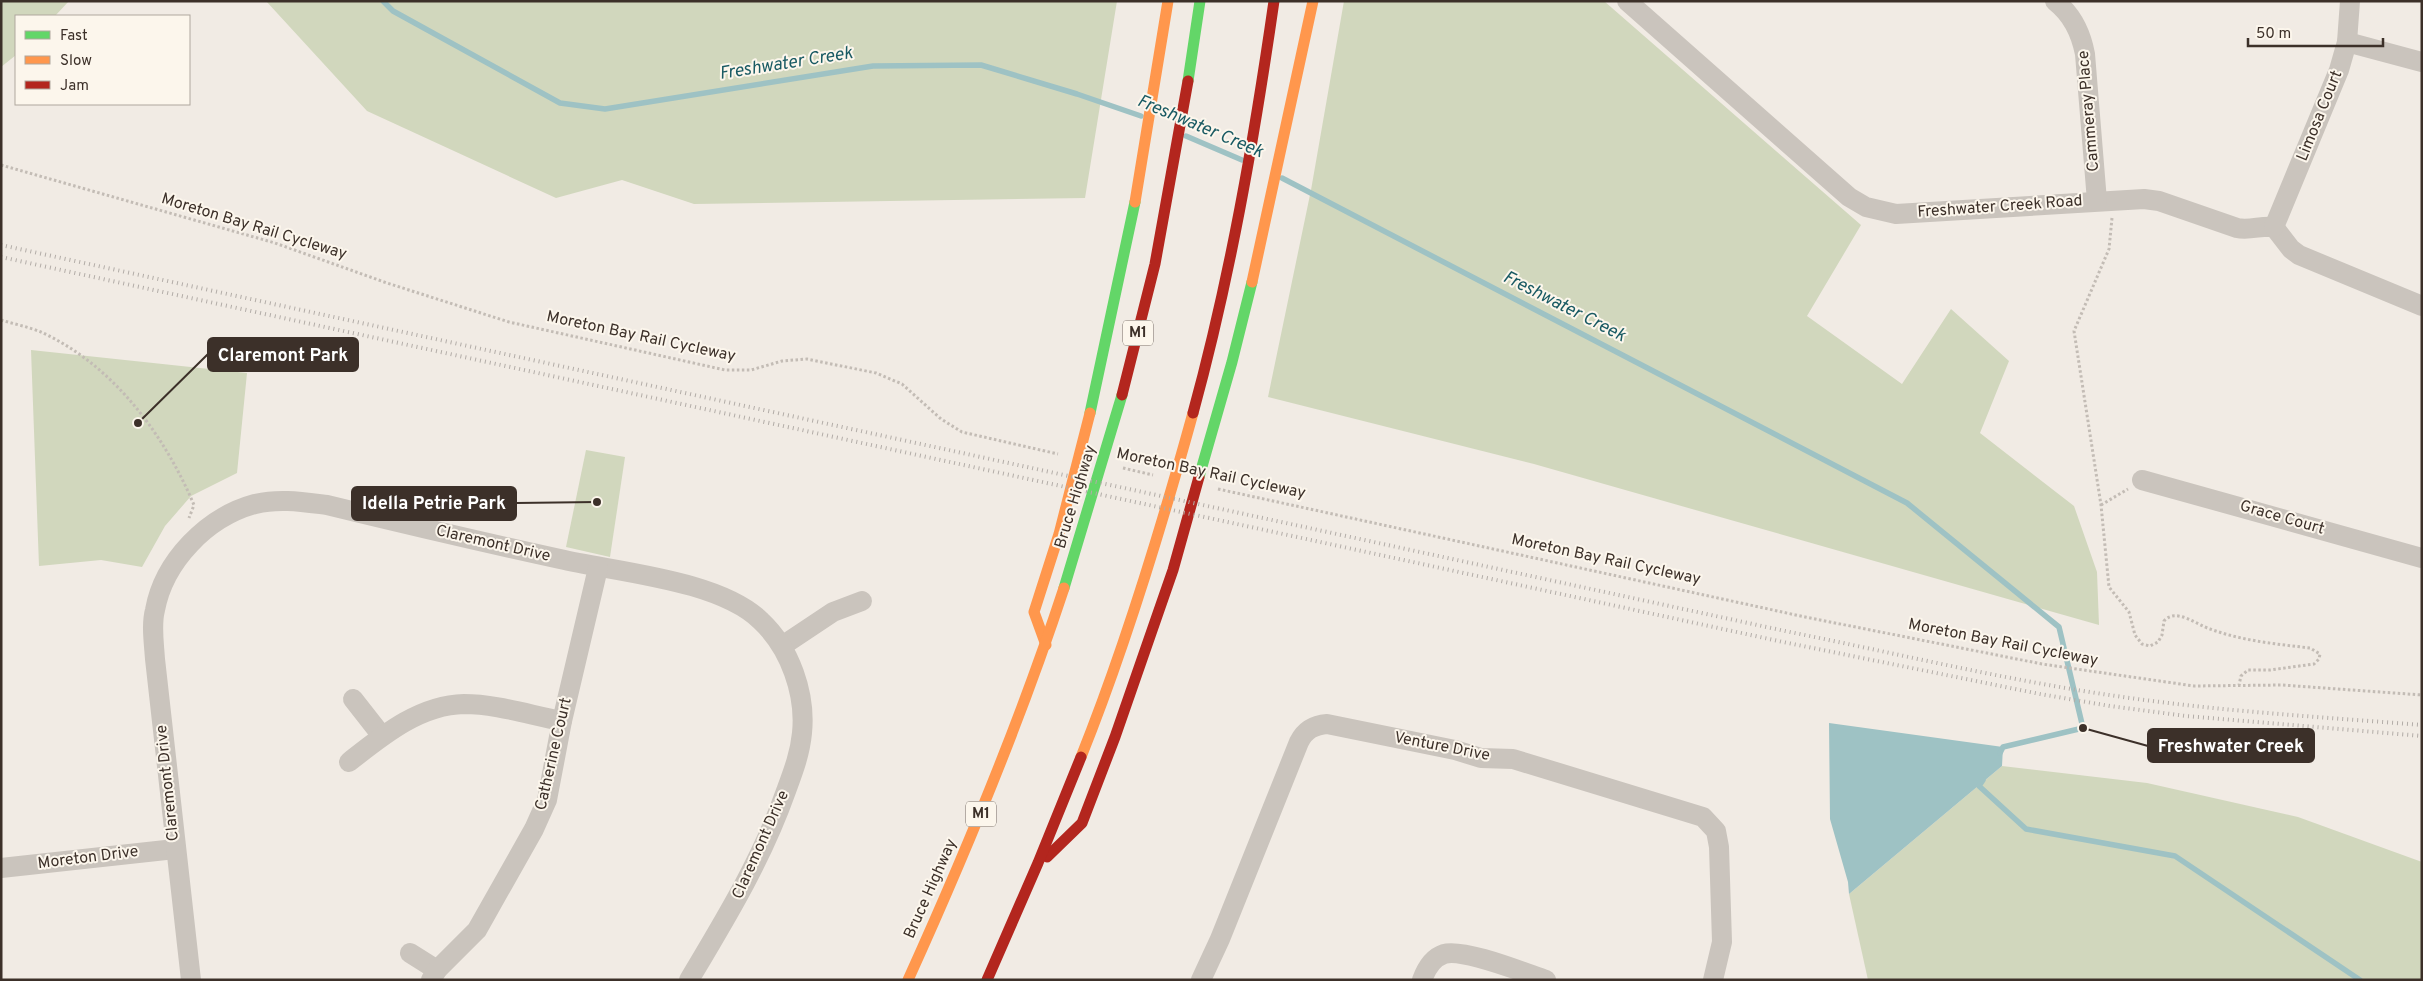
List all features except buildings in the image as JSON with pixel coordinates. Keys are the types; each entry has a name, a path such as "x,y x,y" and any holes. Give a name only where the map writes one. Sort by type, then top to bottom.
{"highway":[{"path":"1046,645 1034,612 1059,534 1082,445 1135,201 1157,77 1168,1"},
{"name":"Bruce Highway","path":"908,980 963,858 1046,645 1092,506 1135,349 1165,214 1188,89 1200,1"},
{"path":"987,980 1040,863 1118,660 1139,596 1199,389 1233,241 1257,117 1274,1"},
{"path":"1040,863 1082,823 1115,738 1173,570 1219,414 1259,252 1313,1"}],"street":[{"name":"Freshwater Creek Road","path":"1627,1 1849,197 1866,207 1896,214 2104,200 2159,201 2246,230 2263,226 2274,227"},
{"name":"Cammeray Place","path":"2055,1 2072,18 2082,34 2104,200"},
{"name":"Limosa Court","path":"2274,227 2339,70 2346,42 2350,1"},
{"path":"2346,42 2422,62"},
{"path":"2274,227 2291,249 2299,255 2422,306"},
{"name":"Grace Court","path":"2142,480 2422,558"},
{"name":"Claremont Drive","path":"191,980 155,659 154,611 162,585 179,556 200,534 226,515 256,504 289,500 327,505 598,568 679,583 712,593 738,604 761,620 782,646 798,685 803,732 798,756 776,822 754,869 689,980"},
{"name":"Catherine Court","path":"410,953 434,975 477,930 534,830 546,800 562,721 598,568"},
{"path":"782,646 833,612 862,601"},
{"path":"353,699 382,736"},
{"path":"349,762 382,736 408,720 442,708 462,704 562,721"},
{"name":"Venture Drive","path":"1201,980 1220,939 1299,742 1309,730 1318,725 1327,724 1456,750 1481,758 1513,759 1702,817 1716,831 1719,847 1722,942 1712,980"},
{"name":"Moreton Drive","path":"1,868 175,849"},
{"path":"1422,980 1433,961 1443,954 1451,952 1467,955 1546,980"}],"path":[{"name":"Moreton Bay Rail Cycleway","path":"1,165 275,243 463,308 550,332 725,370 750,370 782,362 807,359 876,373 912,390 950,426 976,437 1064,455"},
{"path":"2104,200 2113,226 2110,249 2074,331 2101,505 2109,587 2129,612 2135,635 2142,644 2150,646 2158,642 2162,635 2164,620 2172,615 2178,615 2208,629 2238,638 2310,648 2320,654 2319,660 2314,664 2270,670 2248,670 2241,676 2239,685"},
{"path":"1,320 40,332 63,344 88,361 120,389 166,449 185,485 194,505 184,525"},
{"name":"Moreton Bay Rail Cycleway","path":"1121,468 1159,476"},
{"path":"2101,505 2142,480"},
{"name":"Moreton Bay Rail Cycleway","path":"1216,488 1805,616 2042,664 2194,686 2282,685 2422,695"}],"green space":[{"path":"1,1 69,1 56,15 15,15 15,56 1,67"},
{"path":"266,1 1117,1 1085,198 694,204 622,180 556,198 367,111"},
{"path":"1344,1 1604,1 1861,225 1807,316 1902,384 1951,309 2009,361 1980,433 2074,506 2097,572 2099,625 1534,464 1268,397 1311,190"},
{"path":"31,350 247,373 237,473 191,496 165,526 142,567 101,560 39,566"},
{"path":"586,450 625,457 610,557 566,547"},
{"path":"2002,766 2147,783 2298,817 2422,862 2422,980 1868,980 1849,894"}],"water":[{"path":"1829,723 2003,747 2002,766 1849,894 1848,882 1830,819"}],"waterway":[{"name":"Freshwater Creek","path":"383,1 393,11 560,103 605,109 873,66 981,65 1077,94 1141,116"},
{"name":"Freshwater Creek","path":"1186,136 1242,160"},
{"name":"Freshwater Creek","path":"1282,178 1907,503 2059,627 2083,728 2003,747 2000,753"},
{"name":"Freshwater Creek","path":"1983,780 1979,786 2026,829 2175,856 2360,980"}],"railway":[{"path":"1,245 1991,674 2074,690 2192,706 2422,725"},
{"path":"1,257 1783,642 2040,694 2186,716 2422,736"}],"traffic: fast":[{"path":"1188,81 1200,1"},
{"path":"1090,413 1135,202"},
{"path":"1199,477 1232,362 1252,282"},
{"path":"1064,588 1122,395"}],"traffic: slow":[{"path":"1135,202 1168,1"},
{"path":"1252,282 1313,1"},
{"path":"1046,645 1034,612 1059,534 1090,413"},
{"path":"1081,757 1113,672 1142,586 1193,413"},
{"path":"908,980 951,884 1011,737 1064,588"}],"traffic: jam":[{"path":"1193,413 1230,260 1258,105 1274,1"},
{"path":"1122,395 1155,264 1188,81"},
{"path":"1047,857 1082,823 1115,737 1173,570 1199,477"},
{"path":"987,980 1038,863 1081,757"}],"place":[{"name":"Claremont Park","path":"138,423"},
{"name":"Idella Petrie Park","path":"597,502"},
{"name":"Freshwater Creek","path":"2083,728"}]}
